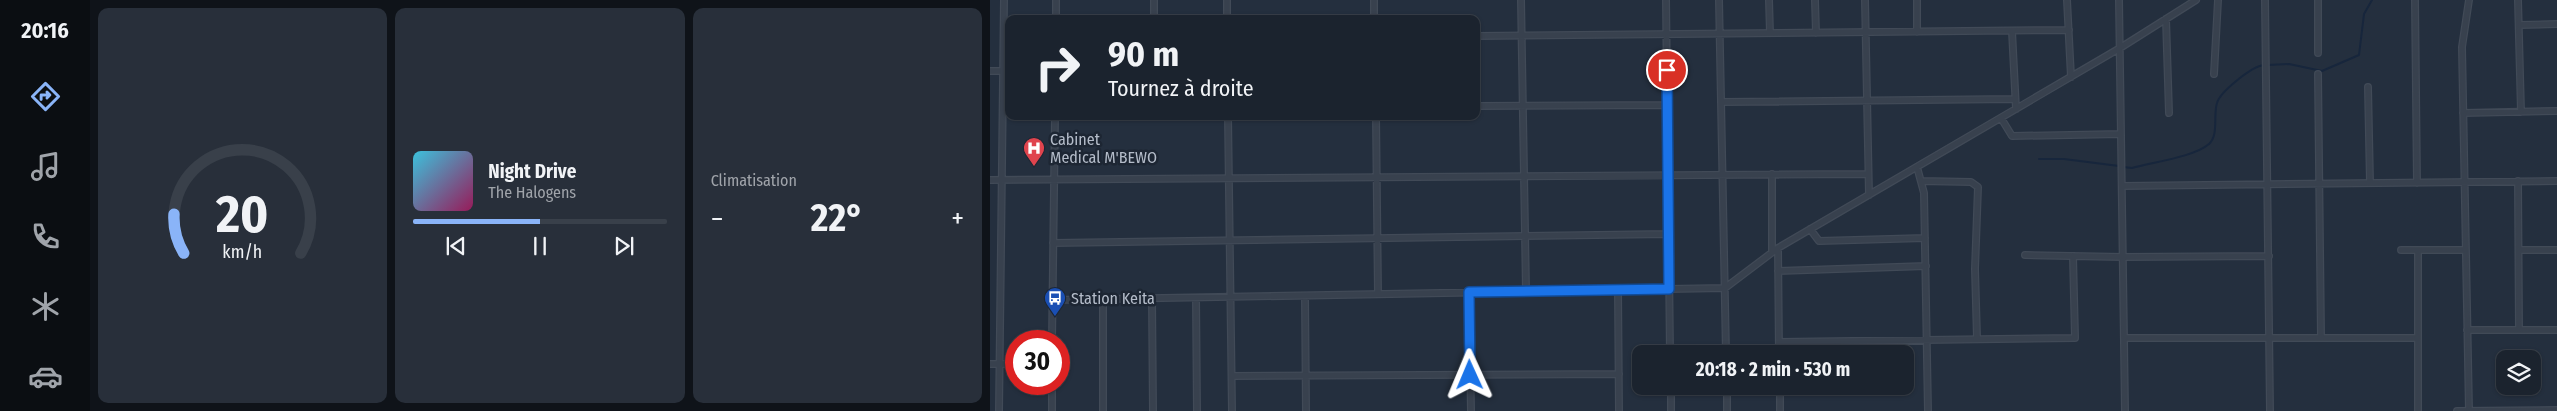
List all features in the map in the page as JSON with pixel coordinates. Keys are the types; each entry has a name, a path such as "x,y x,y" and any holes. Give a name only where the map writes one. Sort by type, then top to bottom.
{"street":[{"path":"1004,0 1005,36"},
{"path":"1056,0 1056,15"},
{"path":"1154,0 1154,15"},
{"path":"1227,0 1227,15"},
{"path":"1374,0 1374,15"},
{"path":"1521,0 1526,291"},
{"path":"1666,0 1670,345"},
{"path":"1719,0 1726,345"},
{"path":"1769,0 1770,33"},
{"path":"1816,0 1816,33"},
{"path":"1865,0 1869,196"},
{"path":"1917,0 1917,32"},
{"path":"2067,0 2071,77"},
{"path":"2119,0 2126,411"},
{"path":"1053,300 1725,288 1775,250 2120,48 2196,0"},
{"path":"2214,74 2218,0"},
{"path":"2266,0 2270,411"},
{"path":"2318,0 2318,52"},
{"path":"2415,0 2417,183"},
{"path":"2469,0 2462,47 2469,411"},
{"path":"2518,0 2521,112"},
{"path":"2166,19 2169,113"},
{"path":"2519,25 2557,24"},
{"path":"1480,36 2068,30"},
{"path":"2012,31 2016,109"},
{"path":"990,71 1005,71"},
{"path":"2318,74 2321,338"},
{"path":"2368,88 2370,183"},
{"path":"1000,411 1002,180 1005,98"},
{"path":"1721,102 1867,99 2014,99"},
{"path":"1480,106 1667,105"},
{"path":"2463,113 2557,111"},
{"path":"2001,118 2012,136 2121,134"},
{"path":"1052,330 1055,120"},
{"path":"1228,120 1232,411"},
{"path":"1376,120 1378,294"},
{"path":"1917,167 1924,193 1928,411"},
{"path":"1772,174 1775,250 1778,271 1779,342 1928,338 2075,338 2073,256"},
{"path":"990,180 1868,174"},
{"path":"1921,181 1971,182 1978,187 1975,269 1977,338"},
{"path":"2122,186 2557,181"},
{"path":"2518,182 2519,330"},
{"path":"1810,229 1819,240 1925,238"},
{"path":"1053,242 1669,234"},
{"path":"2402,250 2466,250"},
{"path":"2418,250 2418,411"},
{"path":"2519,250 2557,250"},
{"path":"2025,255 2123,258 2269,256"},
{"path":"1778,271 1926,266"},
{"path":"1618,290 1619,411"},
{"path":"1469,292 1471,411"},
{"path":"1305,296 1306,411"},
{"path":"1152,298 1153,411"},
{"path":"1196,298 1197,411"},
{"path":"1103,299 1103,411"},
{"path":"2467,330 2557,330"},
{"path":"2124,338 2418,338"},
{"path":"990,364 1005,364"},
{"path":"1232,376 1619,374"},
{"path":"1052,395 1052,411"},
{"path":"1670,395 1671,411"},
{"path":"1727,395 1727,411"},
{"path":"1780,395 1780,411"},
{"path":"2457,411 2557,410"}],"waterway":[{"path":"2268,65 2289,64 2322,71 2359,55 2364,14 2372,0"},
{"path":"2123,167 2132,168 2173,159 2202,149 2209,144 2214,135 2216,108 2219,98 2230,86 2252,70 2264,65"},
{"path":"2039,159 2064,159 2119,166"}],"place":[{"name":"Cabinet Medical M'BEWO","path":"1034,167"},
{"name":"Station Keita","path":"1055,317"}],"route":[{"path":"1470,375 1469,292 1669,289 1667,70"}]}
